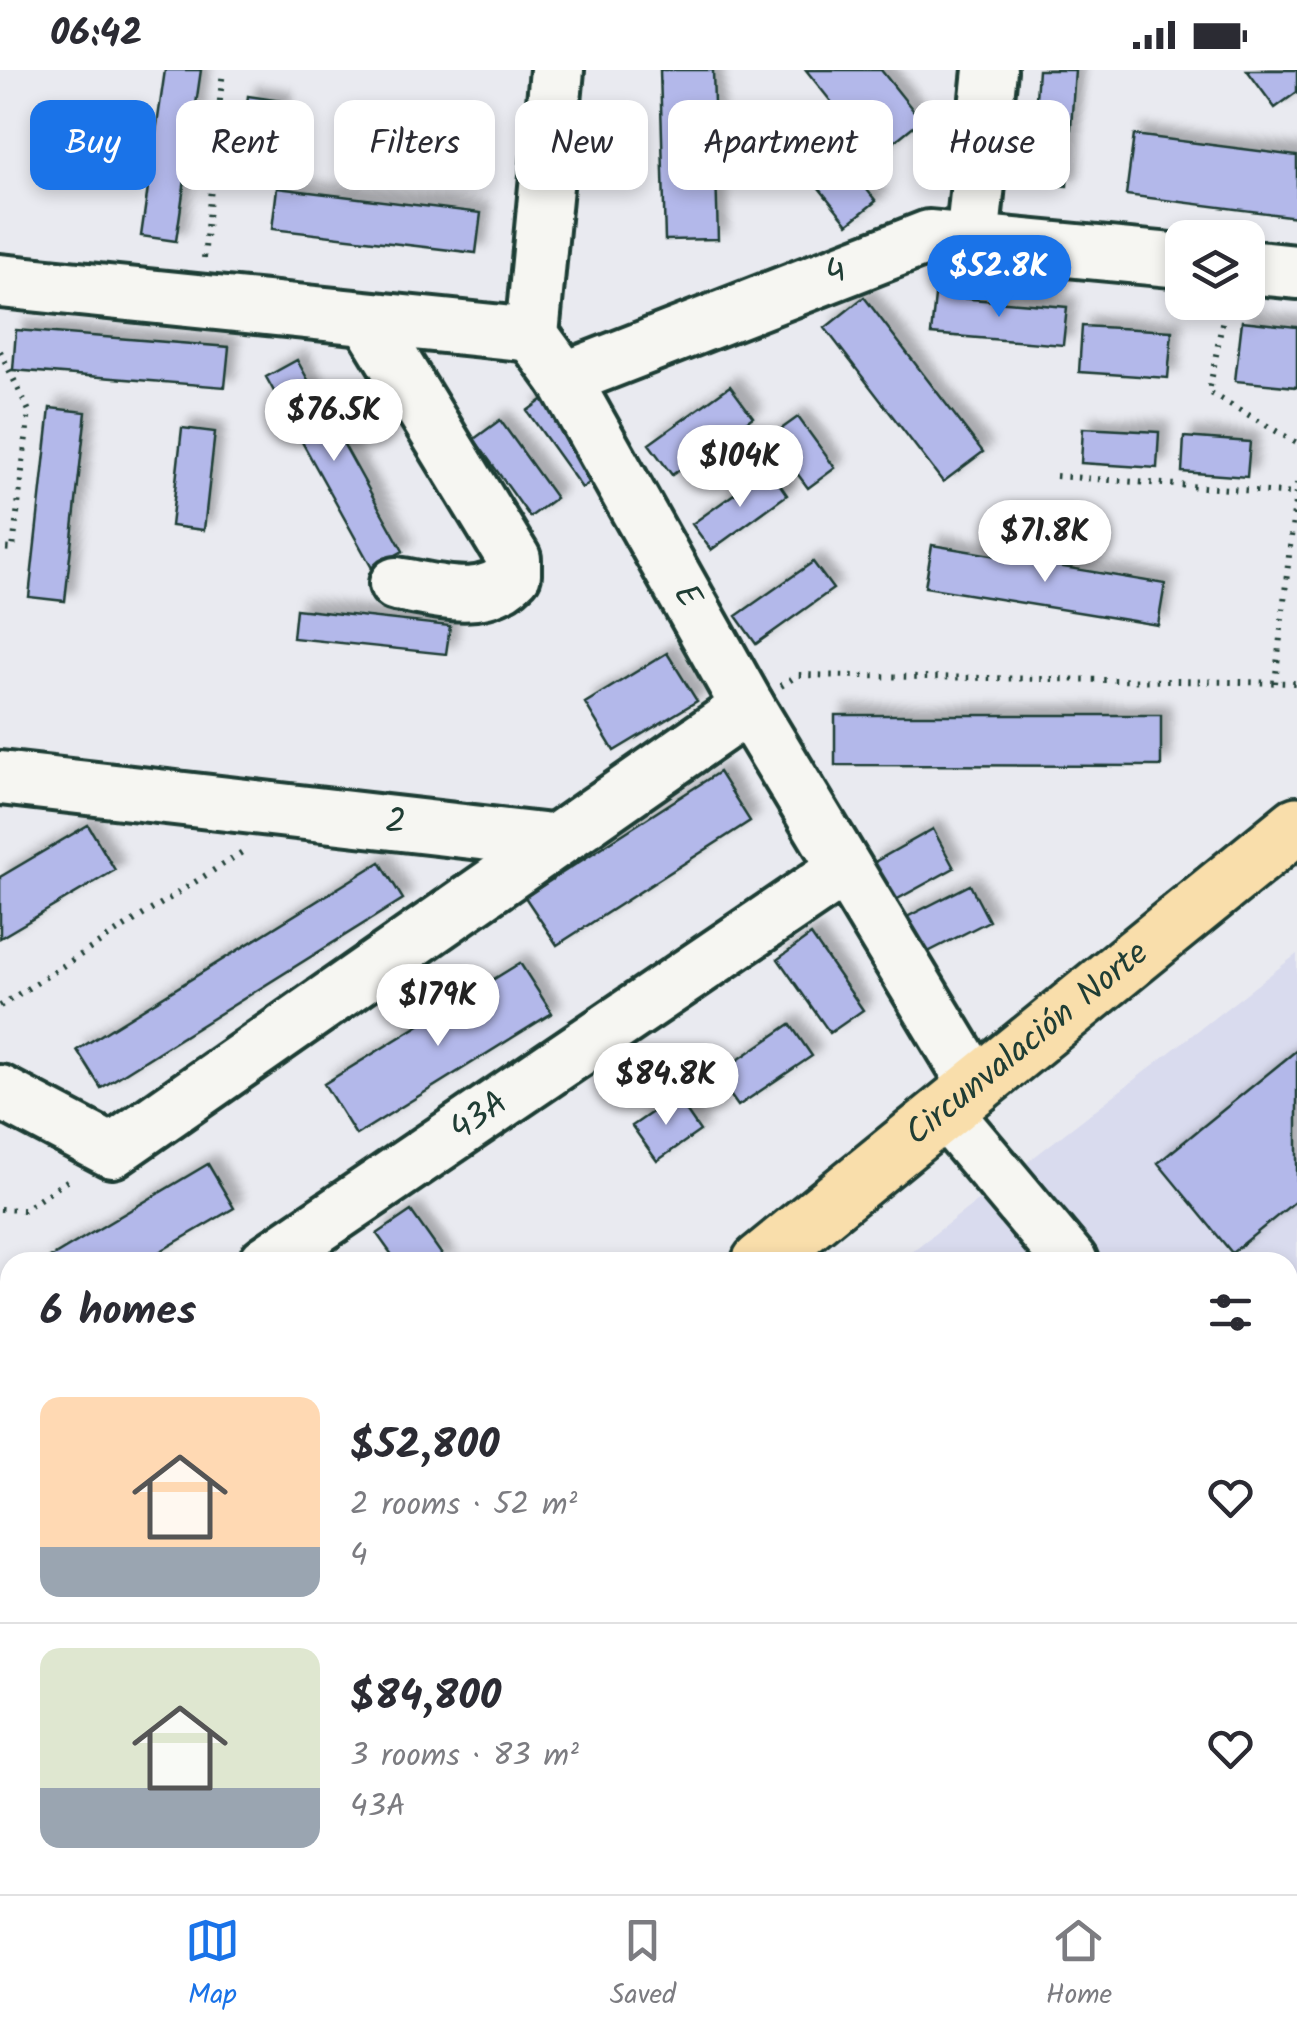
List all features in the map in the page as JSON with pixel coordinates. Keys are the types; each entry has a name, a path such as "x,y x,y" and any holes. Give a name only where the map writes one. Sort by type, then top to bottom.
{"main road":[{"name":"Circunvalación Norte","path":"772,1252 1297,825"}],"street":[{"path":"0,282 532,335 557,70"},
{"path":"972,241 990,70"},
{"name":"4","path":"564,379 929,237 1165,259"},
{"path":"1265,269 1297,272"},
{"path":"368,319 514,559 514,574 501,588 476,596 396,584"},
{"name":"E","path":"532,335 564,379 843,870 961,1100 1064,1252"},
{"path":"0,1092 112,1151 748,706"},
{"name":"2","path":"0,778 551,841"},
{"name":"43A","path":"281,1252 843,870"}],"path":[{"path":"200,302 223,70"},
{"path":"1222,320 1208,392 1297,443"},
{"path":"0,351 29,411 13,549 0,548"},
{"path":"1056,476 1296,494"},
{"path":"1275,683 1297,483"},
{"path":"748,706 798,675 1297,683"},
{"path":"0,1006 303,813"},
{"path":"0,1209 24,1210 112,1151"}],"shaded area":[{"path":"1297,954 1297,1252 911,1252"}],"building":[{"path":"165,70 201,70 197,100 176,100 176,190 183,190 176,241 141,236 148,190 156,190 156,132"},
{"path":"660,70 713,70 714,100 668,100 668,190 717,190 718,239 665,240"},
{"path":"806,70 881,70 913,110 913,126 893,143 893,100 830,100"},
{"path":"1038,70 1075,70 1070,142 1070,100 1036,100"},
{"path":"1247,70 1297,70 1297,92 1275,108"},
{"path":"1134,135 1297,156 1297,217 1126,195"},
{"path":"277,190 481,213 476,253 272,229"},
{"path":"821,190 867,190 876,201 848,224"},
{"path":"935,296 1067,307 1063,345 931,334"},
{"path":"864,297 983,452 943,482 825,328"},
{"path":"1242,321 1297,327 1297,387 1235,381"},
{"path":"1082,326 1172,331 1168,378 1079,372"},
{"path":"16,330 229,347 225,387 13,370"},
{"path":"297,360 403,551 372,568 266,377"},
{"path":"730,386 753,417 672,475 649,444"},
{"path":"553,392 608,470 582,488 527,411"},
{"path":"50,408 86,412 65,601 29,597"},
{"path":"798,417 835,468 808,488 770,437"},
{"path":"500,420 556,498 530,517 474,439"},
{"path":"182,428 215,432 204,530 171,526"},
{"path":"1083,428 1159,432 1157,468 1081,463"},
{"path":"1184,437 1250,442 1247,477 1182,472"},
{"path":"769,469 787,495 711,550 692,524"},
{"path":"932,545 1165,584 1158,625 925,587"},
{"path":"813,562 833,589 756,644 736,616"},
{"path":"296,609 450,626 446,654 293,638"},
{"path":"667,653 697,701 614,751 585,703"},
{"path":"835,715 1161,715 1161,766 835,765"},
{"path":"719,772 750,821 557,945 525,897"},
{"path":"88,825 115,870 0,938 0,877"},
{"path":"933,829 954,868 892,902 871,864"},
{"path":"380,862 403,899 101,1088 77,1050"},
{"path":"970,885 989,921 920,956 901,920"},
{"path":"811,935 863,1010 830,1033 778,959"},
{"path":"520,963 552,1013 356,1135 324,1084"},
{"path":"790,1024 812,1056 738,1106 716,1075"},
{"path":"1297,1050 1297,1200 1233,1252 1158,1163"},
{"path":"676,1096 700,1131 657,1161 632,1126"},
{"path":"208,1164 234,1208 159,1252 60,1252"},
{"path":"411,1211 440,1252 390,1252 377,1234"}]}
